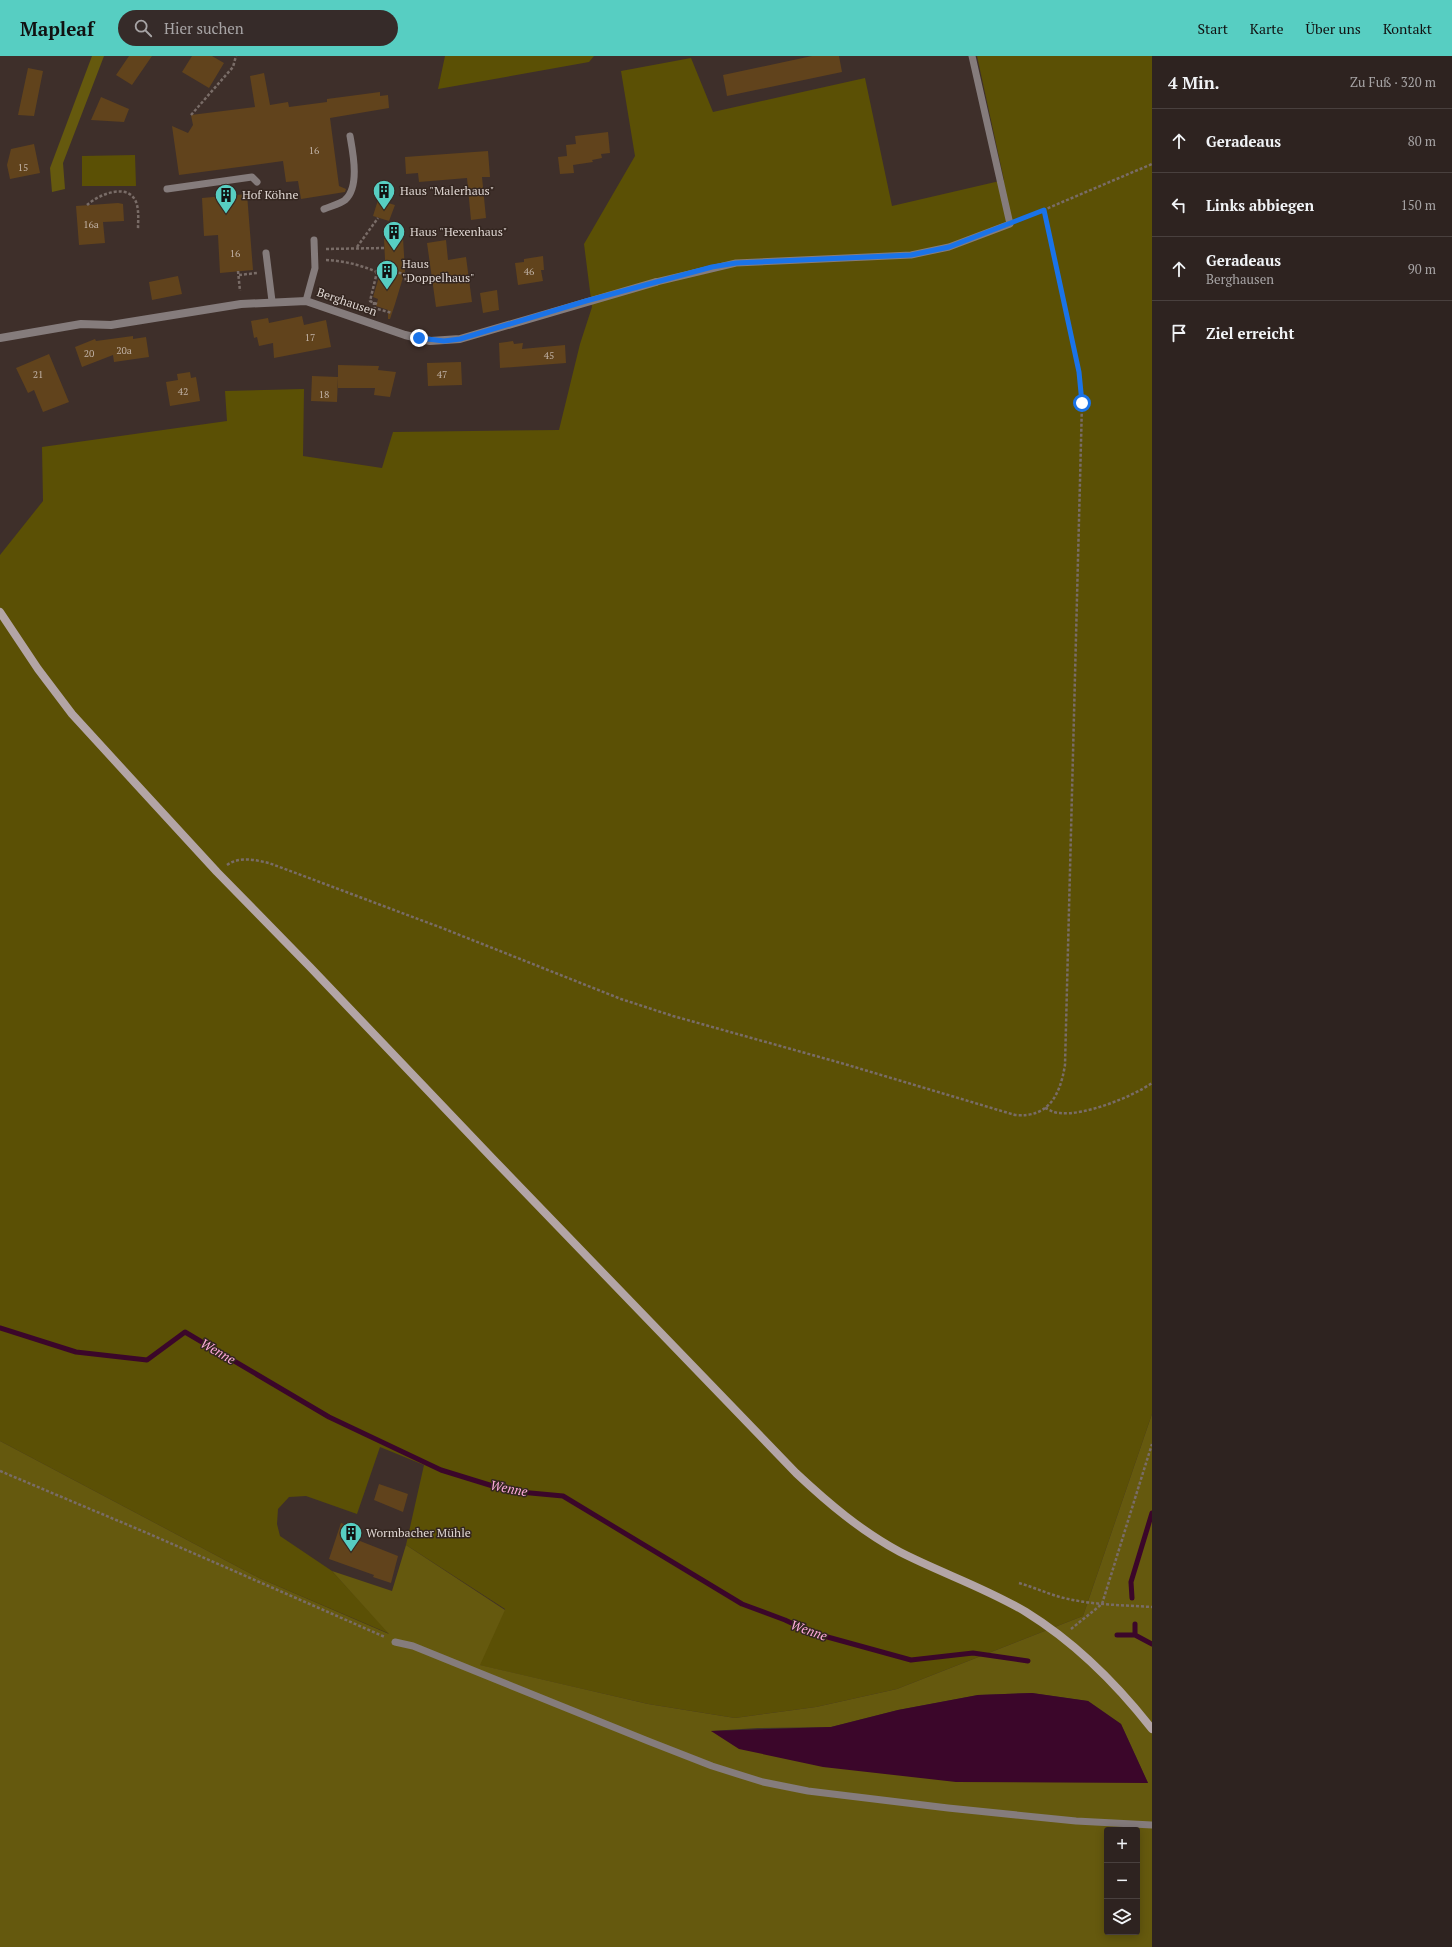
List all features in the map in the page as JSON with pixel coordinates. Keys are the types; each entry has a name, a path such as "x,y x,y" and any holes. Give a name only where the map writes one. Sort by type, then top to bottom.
{"street":[{"name":"Berghausen","path":"0,338 81,324 111,325 241,304 272,301 306,301 405,335 430,341 444,341 460,339 656,282"},
{"path":"0,612 38,669 72,714 217,872 316,972 746,1423 827,1502 879,1540 934,1569 986,1591 1024,1611 1062,1637 1107,1676 1152,1729"}],"lane":[{"path":"656,282 712,267 736,263 911,255 949,247 1010,224 972,56"},
{"path":"324,209 344,200 353,186 354,158 350,136"},
{"path":"167,188 252,177 257,182"},
{"path":"306,301 315,268 316,259 314,240"},
{"path":"266,253 272,301"},
{"path":"395,1642 413,1646 704,1763 770,1783 808,1791 955,1809 1076,1821 1152,1825"}],"path":[{"path":"191,115 232,67 236,56"},
{"path":"1010,224 1152,164"},
{"path":"87,205 95,198 104,194 123,191 131,194 137,204 138,230"},
{"path":"217,872 232,861 240,859 252,859 269,863 442,928 621,999 673,1016 1015,1114 1029,1114 1045,1108 1053,1100 1059,1088 1065,1065 1082,403 1079,372 1044,210"},
{"path":"356,247 378,218"},
{"path":"315,250 356,247 384,248"},
{"path":"316,259 338,260 377,272 387,277"},
{"path":"238,271 241,304"},
{"path":"239,275 268,272"},
{"path":"377,272 370,301 375,303 374,308 392,313"},
{"path":"384,275 395,272 405,274 406,282"},
{"path":"1045,1108 1061,1114 1079,1112 1132,1095 1152,1083"},
{"path":"1062,1637 1102,1604 1152,1444"},
{"path":"0,1471 147,1533 395,1642"},
{"path":"1019,1583 1039,1588 1060,1597 1102,1604 1152,1607"}],"shaded area":[{"path":"92,56 104,56 63,163 65,189 52,192 50,168"},
{"path":"445,56 594,56 589,62 438,89"},
{"path":"977,56 1152,56 1152,1414 1083,1616 897,1689 816,1707 735,1718 648,1704 479,1665 505,1609 406,1545 424,1465 380,1447 357,1514 306,1496 289,1497 278,1509 277,1524 280,1536 332,1571 390,1634 259,1578 0,1441 0,555 43,501 42,447 227,421 225,391 304,389 303,456 382,468 393,432 559,430 580,344 592,307 584,244 635,156 621,71 691,58 713,112 865,78 892,206 1004,180"},
{"path":"135,155 136,186 82,186 82,156"},
{"path":"1152,1414 1152,1947 0,1947 0,1441 259,1578 389,1634 332,1571 392,1591 406,1545 505,1610 480,1665 648,1704 735,1718 816,1707 897,1689 1083,1616","holes":["1032,1693 1088,1701 1121,1724 1148,1783 711,1731 758,1728 831,1727 898,1710 978,1695"]},
{"path":"1032,1693 1088,1701 1121,1724 1148,1783 956,1782 823,1767 739,1749 711,1731 831,1727 898,1710 978,1695"}],"building":[{"path":"129,56 152,56 132,85 116,75"},
{"path":"192,56 212,56 224,63 209,88 182,72"},
{"path":"812,56 839,56 842,72 727,96 723,75"},
{"path":"28,68 43,71 34,116 18,115"},
{"path":"264,73 270,105 288,102 289,107 327,102 327,99 380,92 380,96 388,95 389,108 330,118 339,186 346,189 345,192 301,199 298,181 286,182 283,161 179,175 172,126 188,133 193,125 191,115 255,107 250,76"},
{"path":"101,97 129,109 124,122 91,120"},
{"path":"608,132 610,153 601,154 602,158 592,160 593,162 573,165 574,173 560,174 558,157 567,156 566,145 576,144 575,136"},
{"path":"34,144 40,173 10,179 7,165 11,149"},
{"path":"488,151 490,177 482,177 486,218 471,220 467,178 419,182 418,173 406,174 405,157"},
{"path":"247,194 253,270 220,273 218,235 204,236 202,198"},
{"name":"Haus \"Malerhaus\"","path":"378,200 395,205 389,221 373,216"},
{"path":"118,203 123,204 124,221 103,222 105,243 79,245 76,206"},
{"path":"403,238 405,271 390,319 388,319 388,310 376,306 378,299 373,297 379,277 386,279 384,239"},
{"path":"446,240 448,260 466,257 472,302 436,307 427,243"},
{"path":"543,256 544,270 541,270 543,281 518,285 515,263 524,262 524,259"},
{"path":"178,276 182,294 152,300 149,282"},
{"path":"497,290 499,310 483,313 480,293"},
{"path":"302,316 304,325 326,320 331,347 274,358 273,343 259,346 257,337 254,338 251,321 268,318 269,323"},
{"path":"133,336 133,339 146,337 149,357 114,362 113,355 82,367 75,347 95,339 96,341"},
{"path":"513,341 514,344 523,343 522,349 565,345 566,363 500,368 499,343"},
{"path":"49,354 69,402 43,412 34,390 28,393 16,368"},
{"path":"461,362 462,385 428,386 427,363"},
{"path":"338,365 379,366 378,370 396,372 390,397 374,395 375,388 338,388"},
{"path":"190,372 191,378 196,377 200,401 170,406 166,382 178,380 177,374"},
{"path":"312,376 338,377 337,402 311,401"},
{"path":"379,1484 408,1494 403,1512 374,1500"},
{"name":"Wormbacher Mühle","path":"341,1523 358,1529 355,1539 398,1556 391,1583 373,1577 374,1575 329,1559"}],"waterway":[{"name":"Wenne","path":"0,1328 76,1352 147,1360 185,1332 329,1417 441,1470 509,1491 563,1496 742,1604 785,1620 813,1633 911,1660 973,1653 1028,1661"},
{"path":"1132,1598 1131,1582 1152,1513"},
{"path":"1135,1624 1135,1635"},
{"name":"Wenne","path":"1117,1635 1135,1635 1152,1644"}],"place":[{"name":"Haus \"Malerhaus\"","path":"384,210"},
{"name":"Hof Köhne","path":"226,214"},
{"name":"Haus \"Hexenhaus\"","path":"394,252"},
{"name":"Haus \"Doppelhaus\"","path":"387,290"},
{"name":"Wormbacher Mühle","path":"351,1552"}],"route":[{"path":"419,338 430,341 460,339 586,301 712,267 736,263 911,255 949,247 1044,210 1079,372 1082,403"}]}
